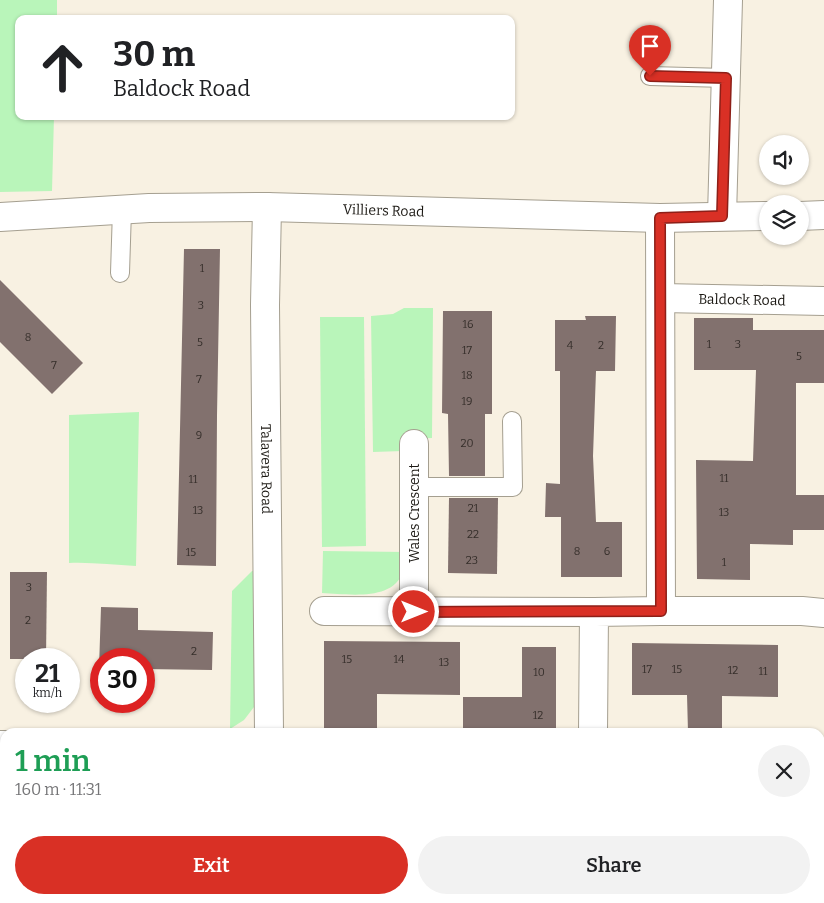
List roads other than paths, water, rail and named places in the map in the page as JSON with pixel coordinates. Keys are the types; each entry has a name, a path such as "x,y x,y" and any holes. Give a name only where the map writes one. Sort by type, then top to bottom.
{"street":[{"path":"722,216 728,0"},
{"name":"Villiers Road","path":"0,217 122,210 267,207 660,218 759,216"},
{"name":"Talavera Road","path":"267,207 265,305 269,728"},
{"path":"809,216 824,215"},
{"path":"660,218 661,611"},
{"name":"Baldock Road","path":"661,298 824,301"},
{"name":"Wales Crescent","path":"414,444 414,612"},
{"path":"324,611 594,612 787,610 824,613"},
{"path":"593,728 594,612"}],"lane":[{"path":"650,76 726,78"},
{"path":"120,274 122,210"},
{"path":"414,487 513,487 512,421"}]}
